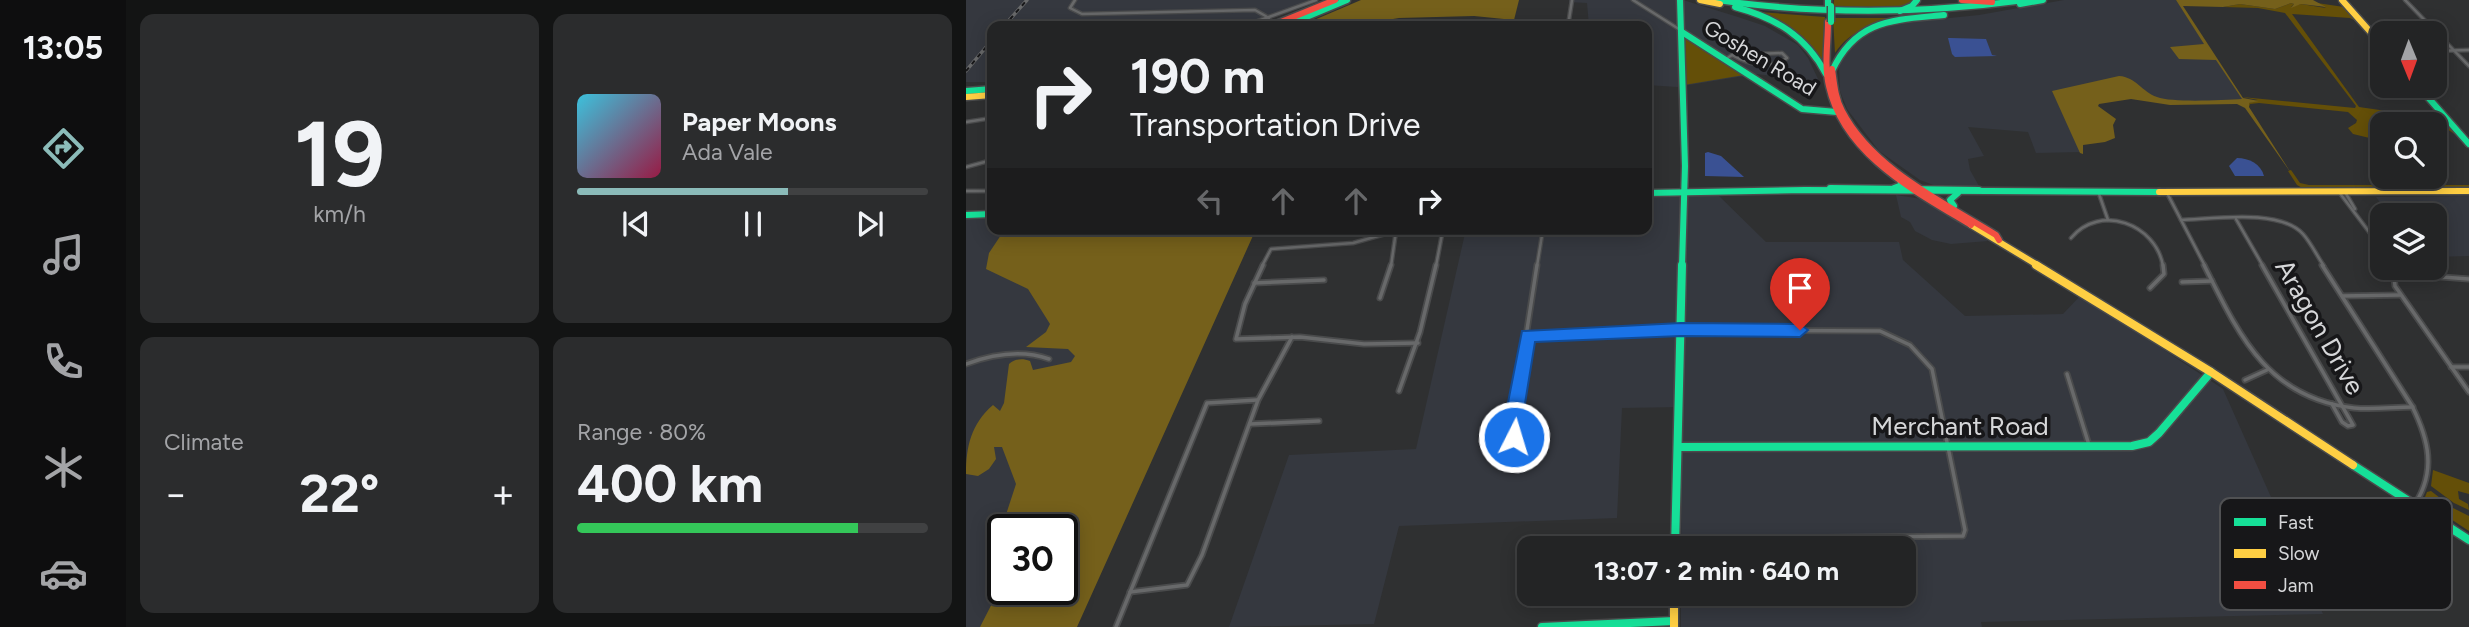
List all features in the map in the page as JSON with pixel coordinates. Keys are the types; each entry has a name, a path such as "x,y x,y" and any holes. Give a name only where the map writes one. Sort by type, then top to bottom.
{"main road":[{"path":"1273,21 1335,0"},
{"path":"1297,21 1347,0"},
{"path":"1700,0 1785,10 1860,14 1939,12 2025,0"},
{"path":"1860,14 1902,10 1912,6 1917,0"},
{"path":"1962,0 2008,0"},
{"path":"1830,76 1840,47 1863,30 1889,21 2043,0"},
{"path":"2342,0 2370,32"},
{"path":"1675,536 1685,192 1680,1"},
{"path":"1720,2 1840,17 1955,13"},
{"path":"1720,2 1761,14 1797,33 1818,55 1830,76 1838,103 1862,140 1893,168 1992,238 2211,372 2404,498"},
{"path":"1830,3 1830,76 1837,112 1857,141 1902,183 1894,188"},
{"name":"Goshen Road","path":"1682,31 1729,57 1802,108 1837,112"},
{"path":"966,91 987,89"},
{"path":"966,97 987,95"},
{"path":"2429,98 2469,144"},
{"path":"1895,174 1957,210 1996,235 1999,240"},
{"path":"1652,193 1894,188 1958,193 1982,191"},
{"path":"1805,190 2469,191"},
{"path":"1957,210 1951,200 1958,193"},
{"path":"966,215 987,214"},
{"name":"Merchant Road","path":"1678,447 2132,446 2148,442 2159,433 2211,372"},
{"path":"2452,529 2469,540"},
{"path":"1542,627 1674,624 1674,606"}],"street":[{"path":"1075,0 1070,8 1072,12 1082,14 1255,10 1269,21"},
{"path":"1272,21 1316,0"},
{"path":"1570,21 1573,0"},
{"name":"Goshen Road","path":"1633,0 1682,31"},
{"path":"2405,0 2469,66"},
{"path":"2447,51 2469,50"},
{"path":"1782,53 1787,58 1780,63 1745,63 1729,57 1782,53"},
{"path":"966,122 987,119"},
{"path":"966,167 987,161"},
{"path":"966,191 987,191"},
{"path":"2098,191 2108,220"},
{"path":"2166,191 2247,348 2267,370 2298,390 2332,404 2344,407 2413,407"},
{"path":"2341,191 2370,232"},
{"name":"Aragon Drive","path":"2236,219 2344,407 2352,426 2344,424 2332,404"},
{"path":"2071,238 2079,227 2086,223 2108,220 2140,230 2160,250 2165,262 2164,274 2150,288"},
{"path":"2181,220 2283,221 2303,234 2413,407 2424,430 2430,456 2428,480 2420,498"},
{"path":"1381,235 1353,243 1271,249 1238,322 1236,339 1292,337 1364,344 1418,343"},
{"path":"1380,298 1391,268 1395,235"},
{"path":"1399,391 1418,343 1442,235"},
{"path":"1528,449 1516,442 1512,428 1542,235"},
{"path":"2447,277 2469,279"},
{"path":"1254,283 1324,280"},
{"path":"2394,280 2400,295 2469,392"},
{"path":"2182,282 2212,281"},
{"path":"2342,296 2400,295"},
{"path":"1528,336 1681,330 1880,331 1907,342 1924,356 1932,369 1965,530 1963,536 1916,537"},
{"path":"1130,592 1157,591 1188,585 1202,555 1258,400 1292,337"},
{"path":"966,364 1003,355 1031,354 1049,359"},
{"path":"2451,367 2469,367"},
{"path":"2245,380 2267,370"},
{"path":"2067,374 2089,447"},
{"path":"1115,627 1207,404 1258,400"},
{"path":"1250,424 1319,421"}],"shaded area":[{"path":"966,0 1309,0 1260,21 987,21 987,82 966,82"},
{"path":"1361,0 1519,0 1514,20 1474,16 1381,21 1312,21"},
{"path":"1683,0 1738,17 1765,26 1798,45 1819,81 1756,74 1677,87 1652,85 1652,21 1589,21 1587,3 1569,2"},
{"path":"1834,0 1914,0 1905,8 1896,10 1833,11"},
{"path":"2064,0 2176,0 2245,101 2169,101 2056,93 2081,152 2036,153 2028,132 1968,127 1984,156 1968,159 1970,170 1979,186 1936,186 1920,180 1879,151 1847,109 1840,91 1839,65 1844,52 1870,31 1901,23 1979,15"},
{"path":"2176,0 2313,0 2326,7 2301,4 2291,8 2294,4 2291,3 2275,9 2240,4 2223,7 2183,6 2243,98 2259,101 2249,103 2249,107 2291,173 2245,108 2237,104 2170,105 2131,99 2099,104 2098,106 2116,119 2113,125 2115,138 2083,145 2083,154 2080,153 2052,91 2119,76 2130,79 2152,95 2164,99 2242,99 2216,60 2179,59 2170,47 2204,44"},
{"path":"2338,0 2370,35 2358,22 2350,18 2292,14 2359,107 2394,112 2370,112 2370,138 2353,134 2348,128 2357,120 2348,112 2259,103 2250,104 2249,107 2249,103 2258,100 2242,97 2356,106 2285,13 2258,8 2223,7 2240,4 2275,9 2291,3 2294,4 2291,7 2301,4 2326,8 2317,3 2344,7"},
{"path":"1759,12 1825,17 1824,63 1802,36"},
{"path":"1833,18 1898,18 1855,34 1835,53"},
{"path":"1686,38 1744,75 1684,85 1683,41"},
{"path":"2447,122 2469,147 2461,139 2447,130"},
{"path":"2291,170 2300,183 2309,185 2370,185 2370,189 2304,189 2297,185 2288,171"},
{"path":"2447,185 2469,185 2469,188 2447,188"},
{"path":"1718,195 1766,242 1899,242 1903,260 1965,316 2063,314 2081,295 2223,389 2271,498 2220,498 2220,610 2321,610 2323,614 1981,622 1982,627 1681,627 1681,606 1916,606 1916,536 1681,536 1682,407 1622,408 1617,518 1399,526 1374,624 1229,627 1289,455 1416,449 1465,235 1652,235 1652,197"},
{"path":"1896,195 1922,199 1988,241 1951,244 1932,240 1915,231 1910,222 1901,217"},
{"path":"2469,196 2469,256 2447,257 2447,203 2380,203 2376,197"},
{"path":"987,215 987,235 1245,235 1070,627 966,627 966,216"},
{"path":"1001,235 1253,235 1077,627 980,627 991,605 1078,605 1078,514 1006,514 1016,484 1002,447 994,447 996,459 989,469 978,476 966,474 971,436 979,420 993,405 1000,411 1004,403 1009,364 1016,360 1027,360 1033,370 1071,362 1075,356 1068,349 1026,347 1046,332 1050,324 1028,289 986,269 989,253"},
{"path":"2433,470 2469,483 2469,494 2458,491 2459,499 2468,504 2469,510 2454,503 2452,498 2447,498 2431,486"},
{"path":"2431,491 2440,498 2427,498 2427,492"},
{"path":"2452,507 2469,516 2469,531 2452,520"}],"water":[{"path":"1948,38 1986,39 1992,55 1997,56 1955,57"},
{"path":"1705,153 1721,156 1744,177 1705,176"},
{"path":"2237,158 2254,162 2264,176 2235,176 2229,166"}],"railway":[{"path":"1008,21 1027,0"},
{"path":"966,71 987,46"}],"traffic: fast":[{"path":"1297,21 1347,0"},
{"path":"1675,536 1685,166 1680,0"},
{"path":"1717,0 1833,12 1909,12 2025,0"},
{"path":"1828,0 1828,6"},
{"path":"1900,11 1912,6 1917,0"},
{"path":"2020,4 2043,0"},
{"path":"1831,6 1831,22"},
{"path":"1735,7 1764,16 1789,29 1810,48 1826,74"},
{"path":"1832,71 1850,41 1863,31 1892,21 1944,15"},
{"path":"1682,32 1802,109 1837,112"},
{"path":"966,91 987,89"},
{"path":"2429,98 2469,144"},
{"path":"1894,188 1902,185 1899,178"},
{"path":"1830,188 1979,190"},
{"path":"1652,193 1805,190 2159,192"},
{"path":"1954,206 1950,200 1958,193"},
{"path":"966,215 987,214"},
{"path":"1678,447 2132,446 2149,442 2159,433 2211,372"},
{"path":"2353,465 2404,498"},
{"path":"2452,529 2469,540"},
{"path":"1542,627 1674,621"}],"traffic: slow":[{"path":"1700,0 1720,4"},
{"path":"2342,0 2370,32"},
{"path":"966,97 987,95"},
{"path":"2159,192 2469,191"},
{"path":"1971,225 2211,372 2353,465"},
{"path":"1674,606 1674,627"}],"traffic: jam":[{"path":"1283,21 1335,0"},
{"path":"1962,0 1992,2"},
{"path":"1828,22 1828,83 1839,114 1852,135 1887,170 1971,225"},
{"path":"1832,69 1842,111 1871,148 1911,181 1996,235 1999,240"}],"route":[{"path":"1514,437 1512,428 1528,336 1681,330 1800,330"}]}
